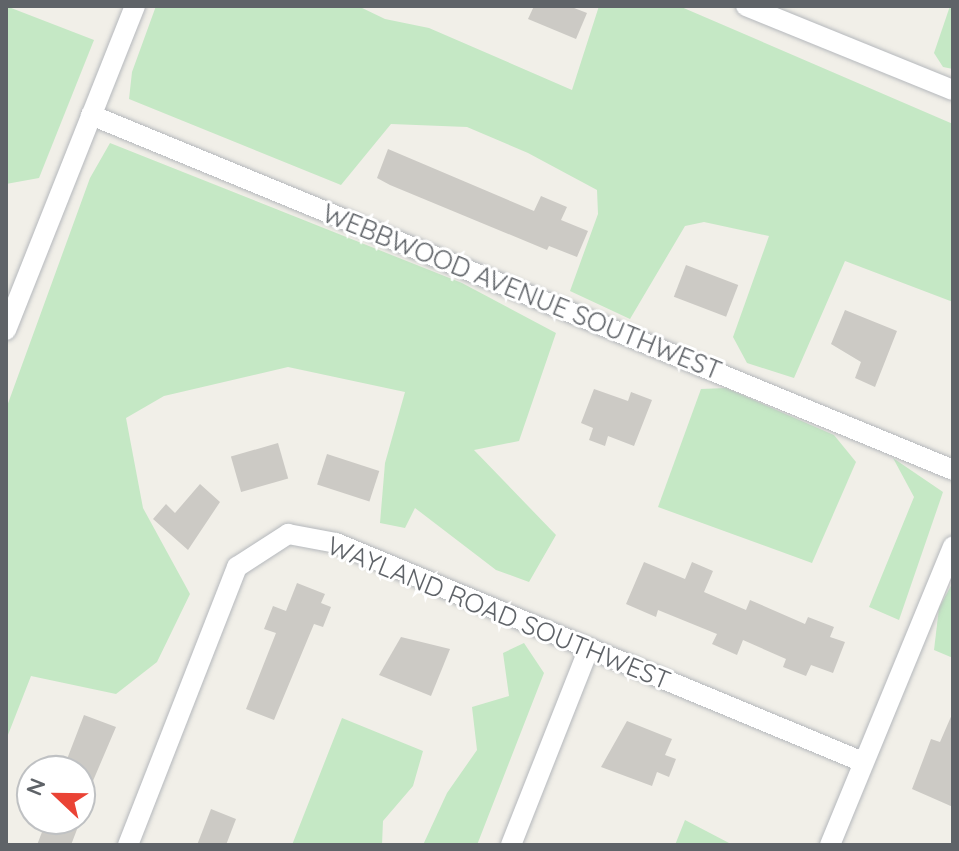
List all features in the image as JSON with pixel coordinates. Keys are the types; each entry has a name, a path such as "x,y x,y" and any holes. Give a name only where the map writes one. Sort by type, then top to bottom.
{"street":[{"path":"6,330 135,6"},
{"path":"746,6 953,90"},
{"name":"WEBBWOOD AVENUE SOUTHWEST","path":"91,115 953,470"},
{"name":"WAYLAND ROAD SOUTHWEST","path":"128,845 237,567 288,534 336,543 863,762"},
{"path":"830,845 953,546"},
{"path":"511,845 589,648"}],"green space":[{"path":"6,6 94,40 39,178 6,184"},
{"path":"156,6 358,6 385,19 429,28 572,90 599,6 679,6 953,124 953,302 845,261 794,378 747,363 733,337 769,236 704,222 685,226 630,319 570,291 598,214 597,190 528,153 467,127 391,124 341,185 129,99 132,72"},
{"path":"950,6 953,6 953,69 943,67 934,53"},
{"path":"110,143 462,283 556,333 519,441 474,450 556,535 529,582 496,570 415,508 405,528 380,523 385,463 405,392 288,367 164,396 126,418 143,508 190,594 157,662 116,694 31,676 6,740 6,409 90,178"},
{"path":"726,388 834,435 856,462 812,563 658,507 701,389"},
{"path":"893,458 943,492 899,620 869,607 914,497"},
{"path":"953,582 953,658 934,650 939,608"},
{"path":"524,643 544,673 477,845 423,845 447,793 477,750 472,707 509,696 503,653"},
{"path":"342,718 423,751 413,786 383,821 382,845 292,845"},
{"path":"685,820 731,844 738,845 675,845"}],"building":[{"path":"534,6 569,6 587,13 576,39 528,19"},
{"path":"388,149 534,211 541,196 567,207 561,220 588,231 577,257 549,246 547,250 377,178"},
{"path":"686,265 738,285 726,317 674,297"},
{"path":"845,310 897,331 875,387 855,378 861,362 831,344"},
{"path":"594,389 628,401 631,392 652,400 634,446 608,436 605,446 589,440 593,428 581,423"},
{"path":"278,443 288,479 241,492 231,457"},
{"path":"327,454 379,471 369,501 317,484"},
{"path":"200,484 220,502 188,550 153,519 166,504 175,513"},
{"path":"644,562 685,579 692,562 713,571 704,592 746,610 750,600 805,624 808,617 834,627 830,637 845,642 833,673 811,665 806,676 783,667 786,659 743,640 737,655 712,644 717,634 658,610 656,617 626,604"},
{"path":"297,583 325,594 321,603 331,607 323,627 314,624 274,720 246,709 276,633 264,629 273,606 286,611"},
{"path":"401,637 450,649 431,696 379,675"},
{"path":"953,712 953,807 912,789 931,739 940,742"},
{"path":"84,715 116,727 96,774 96,755 69,755"},
{"path":"627,721 672,739 665,755 676,759 669,777 657,772 652,786 601,767"},
{"path":"211,809 236,819 226,845 197,845"},
{"path":"41,835 75,835 71,845 37,845"}]}
